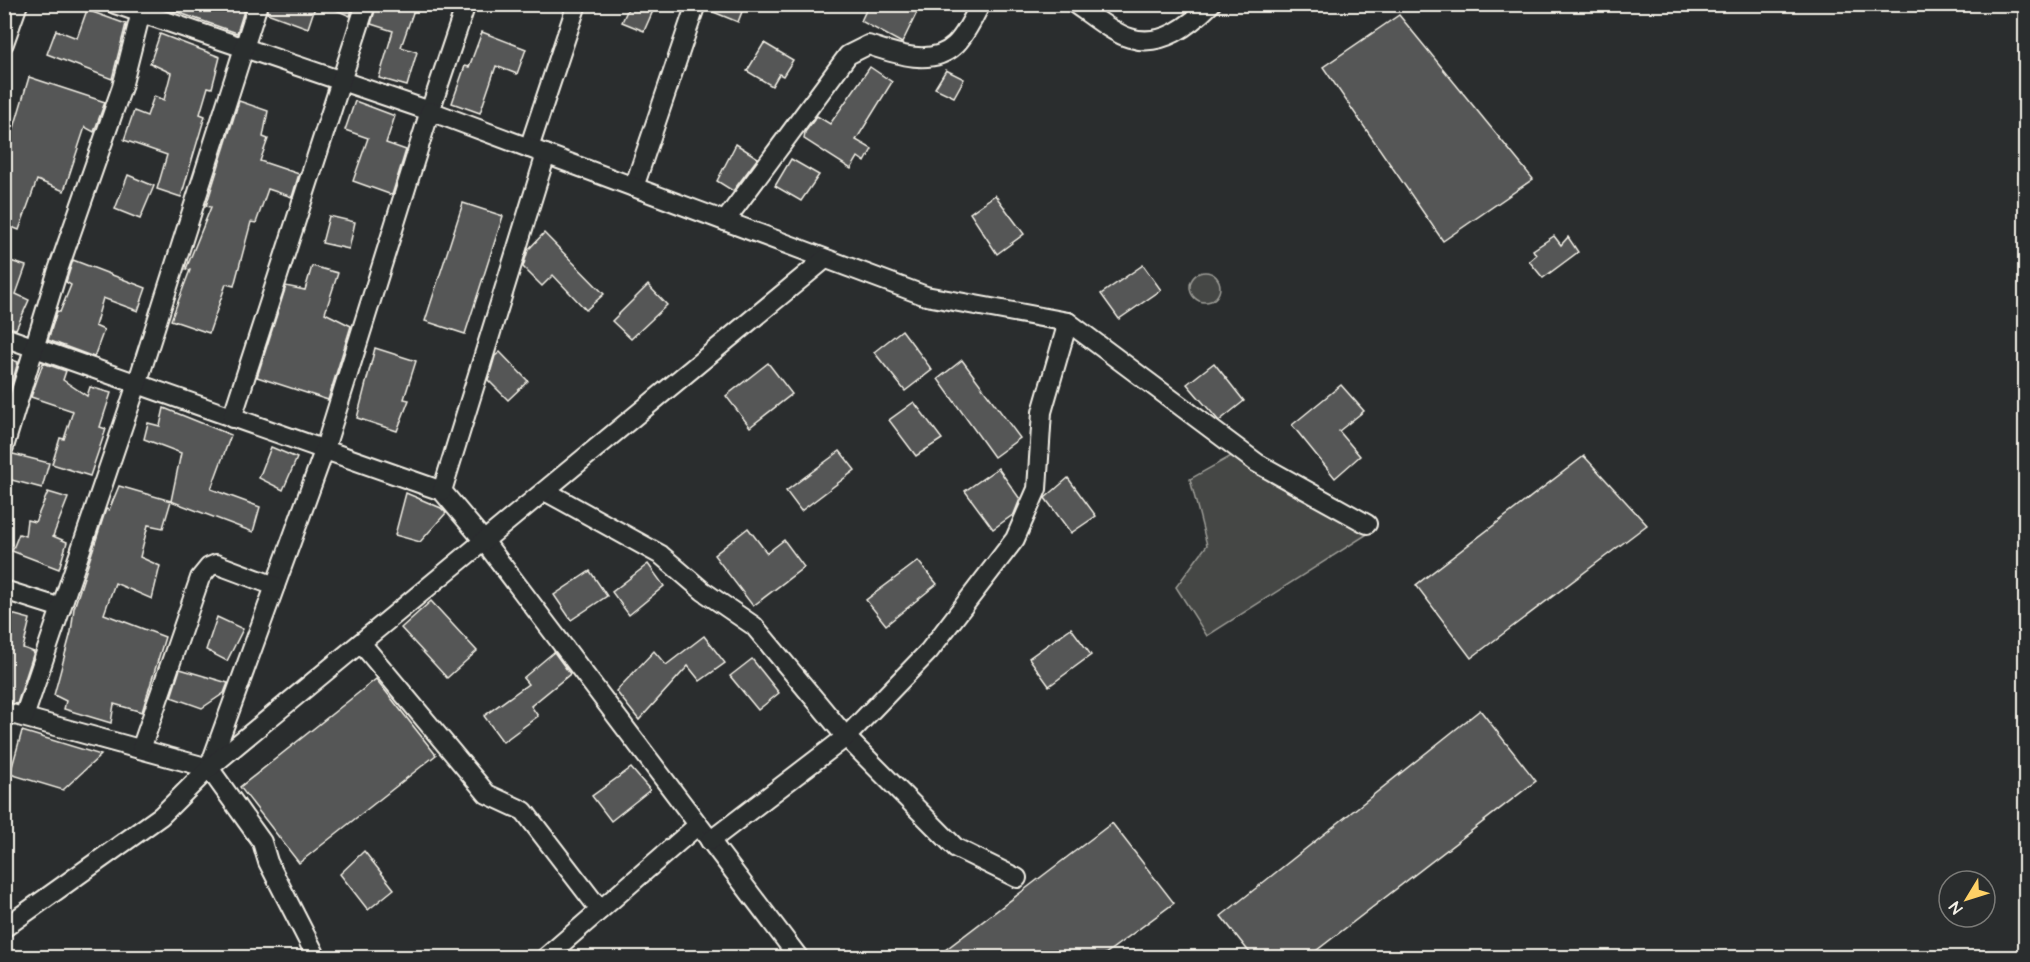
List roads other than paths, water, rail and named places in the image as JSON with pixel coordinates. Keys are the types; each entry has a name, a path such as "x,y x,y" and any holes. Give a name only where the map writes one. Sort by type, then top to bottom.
{"street":[{"path":"4,43 18,4"},
{"path":"115,4 142,9 244,48 430,111 927,296 1068,322 1257,463 1367,524"},
{"path":"258,4 137,384 61,608 10,717 209,768 262,842 268,862 317,957"},
{"path":"232,418 343,82 366,4"},
{"path":"209,768 324,450 430,111 466,4"},
{"path":"442,491 577,4"},
{"path":"634,188 696,4"},
{"path":"725,221 848,55 868,45 912,57 935,56 955,45 981,4"},
{"path":"1075,4 1130,39 1165,39 1199,16 1211,4"},
{"path":"4,447 57,273 122,87 142,9"},
{"path":"4,928 161,816 209,768 825,259"},
{"path":"710,841 846,737 929,651 1015,539 1037,489 1042,412 1068,322"},
{"path":"4,337 442,491 484,541 799,957"},
{"path":"545,491 661,555 703,591 754,626 846,737 956,848 1017,878"},
{"path":"141,749 200,578 209,567 216,564 275,586"},
{"path":"4,590 61,608"},
{"path":"361,643 487,794 524,811 600,910"},
{"path":"545,957 698,825"}]}
